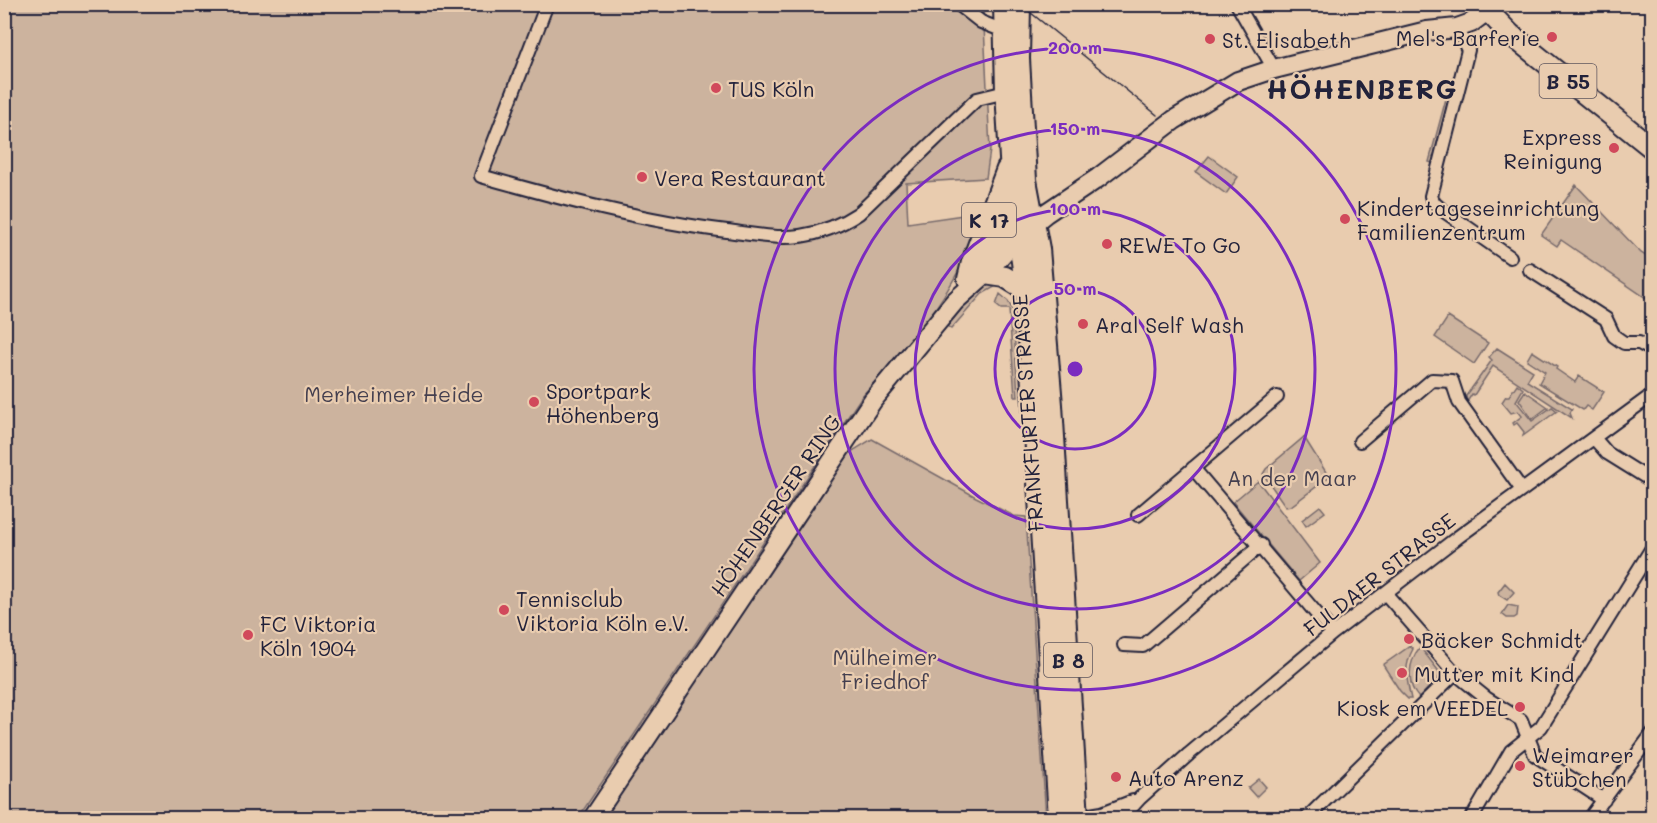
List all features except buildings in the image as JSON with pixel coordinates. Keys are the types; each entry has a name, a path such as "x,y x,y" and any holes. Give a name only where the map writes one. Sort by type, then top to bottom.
{"main road":[{"name":"B 55","path":"1488,7 1510,34 1653,148"},
{"name":"FRANKFURTER STRASSE","path":"1012,20 1006,92 1010,161 1013,199 1039,249 1042,405 1071,818"},
{"name":"FRANKFURTER STRASSE","path":"1012,20 1026,180 1026,290 1042,405"},
{"name":"K 17","path":"976,276 972,262 1010,161"},
{"path":"976,276 1005,277 1015,281 1026,290"}],"street":[{"path":"547,4 481,176 655,220 774,237 819,232 847,221 859,213 976,99 1006,92"},
{"path":"958,4 981,22 1012,20"},
{"path":"1237,4 1274,69"},
{"path":"1025,222 1156,128 1174,120 1238,81 1274,69 1427,31 1471,24 1488,7"},
{"path":"1457,28 1468,50 1431,196 1434,203 1510,256"},
{"name":"K 17","path":"976,276 992,244 1025,222"},
{"path":"1530,270 1606,319 1614,336 1624,343 1640,343 1653,350"},
{"name":"HÖHENBERGER RING","path":"594,819 857,422 893,374 976,276"},
{"path":"1360,441 1432,380 1452,381 1459,402 1522,490"},
{"name":"FULDAER STRASSE","path":"1122,819 1140,798 1236,713 1333,633 1522,490 1653,395"},
{"path":"1138,515 1277,397"},
{"path":"1594,438 1608,453 1653,481"},
{"path":"1193,468 1333,633"},
{"path":"1124,645 1143,646 1260,545"},
{"path":"1472,819 1511,751 1541,727 1653,548"},
{"path":"1385,593 1455,673 1486,698 1521,720 1535,755 1604,800"},
{"path":"1307,819 1455,673"},
{"path":"1590,819 1653,734"},
{"name":"FULDAER STRASSE","path":"1071,818 1112,810 1140,798"}],"green space":[{"name":"Merheimer Heide","path":"5,5 983,5 990,150 986,178 906,183 908,223 970,214 982,207 989,211 961,267 932,313 862,396 578,818 5,818"},
{"path":"1451,80 1454,80 1432,163 1429,162"},
{"path":"1209,156 1238,177 1226,194 1196,172"},
{"path":"1576,185 1641,253 1652,260 1652,302 1561,240 1557,246 1541,235"},
{"path":"987,282 998,285 982,294 951,329 947,326 981,286"},
{"path":"1000,294 1008,301 1013,311 1018,397 1015,397 1009,309 1001,309 996,305"},
{"path":"1448,317 1488,343 1474,364 1435,337"},
{"path":"1497,348 1533,371 1527,381 1572,409 1570,413 1572,418 1493,366 1467,402 1466,396 1492,360 1489,357"},
{"path":"1532,351 1575,382 1579,376 1604,392 1592,410 1586,406 1583,410 1539,383 1545,372 1527,360"},
{"path":"1517,384 1523,389 1516,401 1532,421 1552,407 1557,411 1523,436 1524,432 1517,423 1514,425 1513,423 1522,416 1518,411 1511,413 1502,402"},
{"path":"1525,391 1548,407 1532,419 1519,400"},
{"name":"An der Maar","path":"1304,437 1329,477 1291,506 1286,507 1263,474"},
{"name":"Mülheimer Friedhof","path":"872,439 976,497 1014,516 1026,517 1046,818 604,818 846,455"},
{"path":"1258,481 1320,563 1299,581 1233,502"},
{"path":"1320,506 1325,512 1306,526 1302,520"},
{"path":"1505,583 1514,592 1507,600 1498,592"},
{"path":"1508,605 1518,607 1517,616 1514,618 1507,618 1502,614"},
{"path":"1410,646 1413,649 1407,668 1411,699 1408,699 1383,665"},
{"path":"1420,647 1441,674 1419,698 1412,686 1410,673 1413,659"},
{"path":"1259,779 1266,787 1256,797 1248,788"}],"tram line":[{"path":"1020,4 1157,115"}],"place":[{"name":"Mel's Barferie","path":"1552,37"},
{"name":"St. Elisabeth","path":"1210,39"},
{"name":"TUS Köln","path":"716,88"},
{"name":"Express Reinigung","path":"1614,148"},
{"name":"Vera Restaurant","path":"642,177"},
{"name":"Kindertageseinrichtung Familienzentrum","path":"1345,219"},
{"name":"REWE To Go","path":"1107,244"},
{"name":"Aral Self Wash","path":"1083,324"},
{"name":"Sportpark Höhenberg","path":"534,402"},
{"name":"Tennisclub Viktoria Köln e.V.","path":"504,610"},
{"name":"FC Viktoria Köln 1904","path":"248,635"},
{"name":"Bäcker Schmidt","path":"1409,639"},
{"name":"Mutter mit Kind","path":"1402,673"},
{"name":"Kiosk em VEEDEL","path":"1520,707"},
{"name":"Weimarer Stübchen","path":"1520,766"},
{"name":"Auto Arenz","path":"1116,777"}],"district":[{"name":"HÖHENBERG","path":"1362,88"}]}
